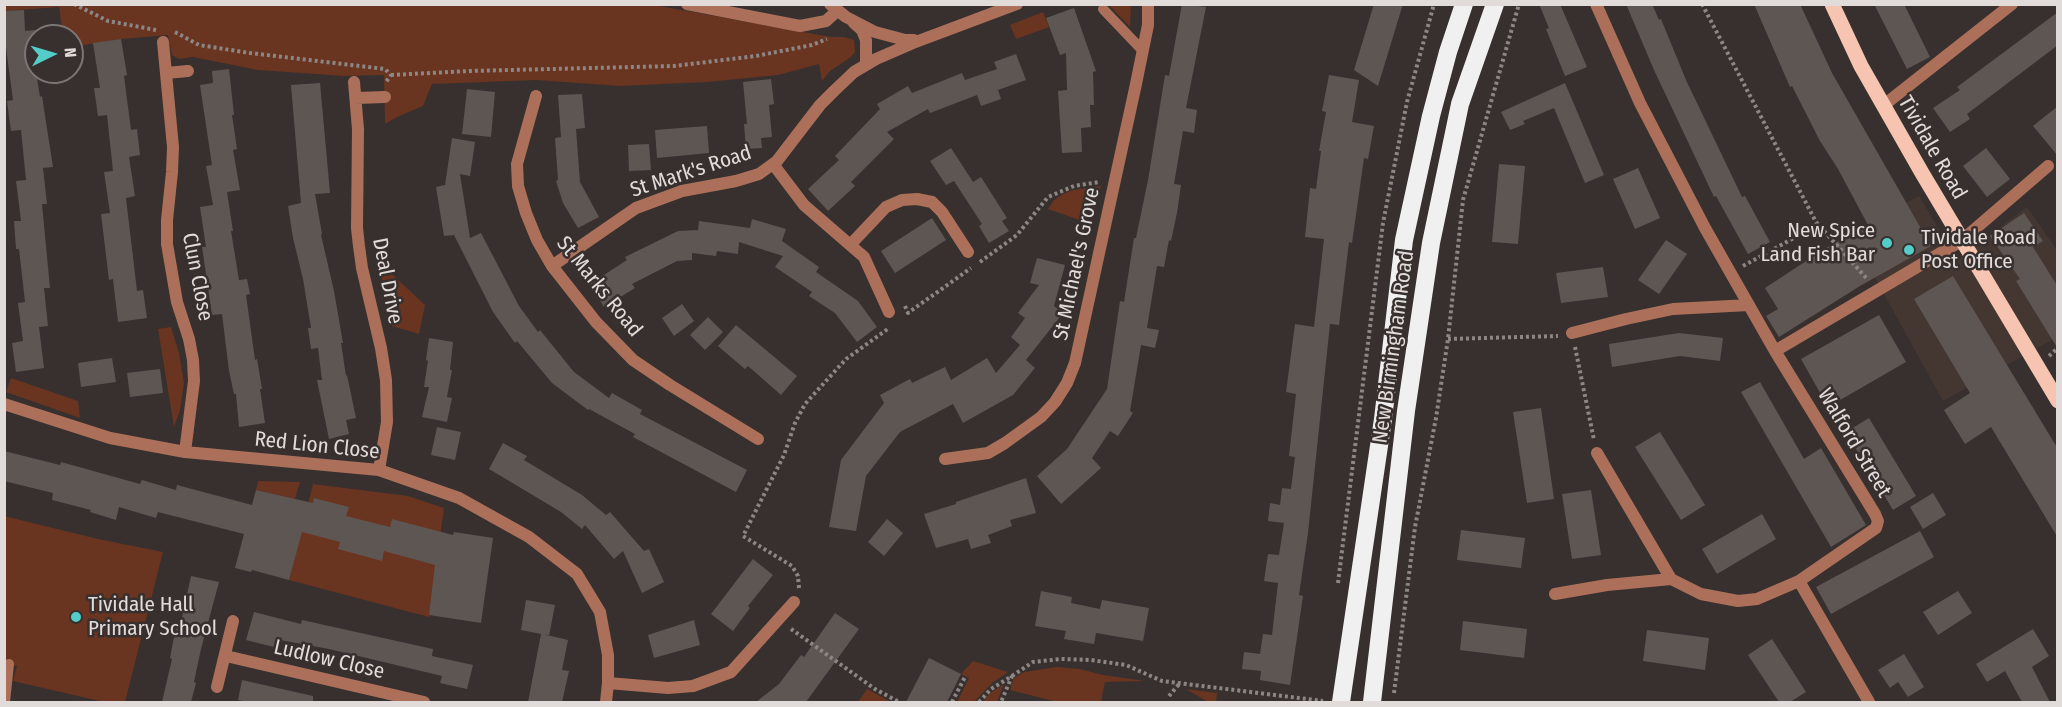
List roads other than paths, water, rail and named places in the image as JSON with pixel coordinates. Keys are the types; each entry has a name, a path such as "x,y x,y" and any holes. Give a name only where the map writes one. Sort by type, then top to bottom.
{"highway":[{"name":"New Birmingham Road","path":"1332,702 1383,419 1404,240 1431,116 1464,4"},
{"name":"New Birmingham Road","path":"1372,702 1406,411 1431,243 1460,104 1476,54 1496,4"},
{"path":"1404,240 1431,243"}],"main road":[{"name":"Tividale Road","path":"1832,4 1861,66 1961,241 2058,401"}],"street":[{"path":"687,4 800,26 826,21 838,11"},
{"name":"St Mark's Road","path":"552,266 636,208 682,191 736,181 759,174 773,164 826,98 854,72 921,40 1017,4"},
{"name":"St Michael's Grove","path":"945,459 988,453 1005,443 1041,417 1055,402 1067,383 1075,363 1143,51 1148,25 1148,4"},
{"name":"Walford Street","path":"1596,4 1640,103 1730,273 1878,521 1876,528 1799,581 1757,599 1738,601 1701,594 1671,579"},
{"path":"1884,105 2012,4"},
{"path":"838,11 875,32 904,40 921,40"},
{"path":"838,11 862,30 866,40 867,65"},
{"name":"Clun Close","path":"163,42 173,147 167,244 175,293 193,360 194,381 185,452"},
{"path":"166,73 188,71"},
{"name":"Deal Drive","path":"354,82 359,246 386,380 387,422 379,470"},
{"name":"St Marks Road","path":"536,96 517,164 518,186 525,213 552,266 596,322 633,360 758,439"},
{"path":"356,98 385,97"},
{"path":"773,164 804,205 864,257 894,316"},
{"path":"1775,351 1961,241 2048,166"},
{"path":"851,244 886,207 902,200 917,198 932,202 942,212 968,252"},
{"path":"1572,333 1673,309 1749,305"},
{"name":"Red Lion Close","path":"4,405 110,438 185,452 379,470 459,498 529,537 577,574 600,612 608,655 606,702"},
{"path":"1555,594 1607,585 1671,579 1597,453"},
{"path":"1799,581 1869,702"},
{"path":"608,683 693,686 731,672 796,596"},
{"path":"217,687 234,621"},
{"name":"Ludlow Close","path":"226,656 424,702"}],"lane":[{"path":"1103,9 1143,51"},
{"path":"5,702 9,664"}],"place":[{"name":"New Spice Land Fish Bar","path":"1887,243"},
{"name":"Tividale Road Post Office","path":"1909,250"},
{"name":"Tividale Hall Primary School","path":"76,617"}]}
